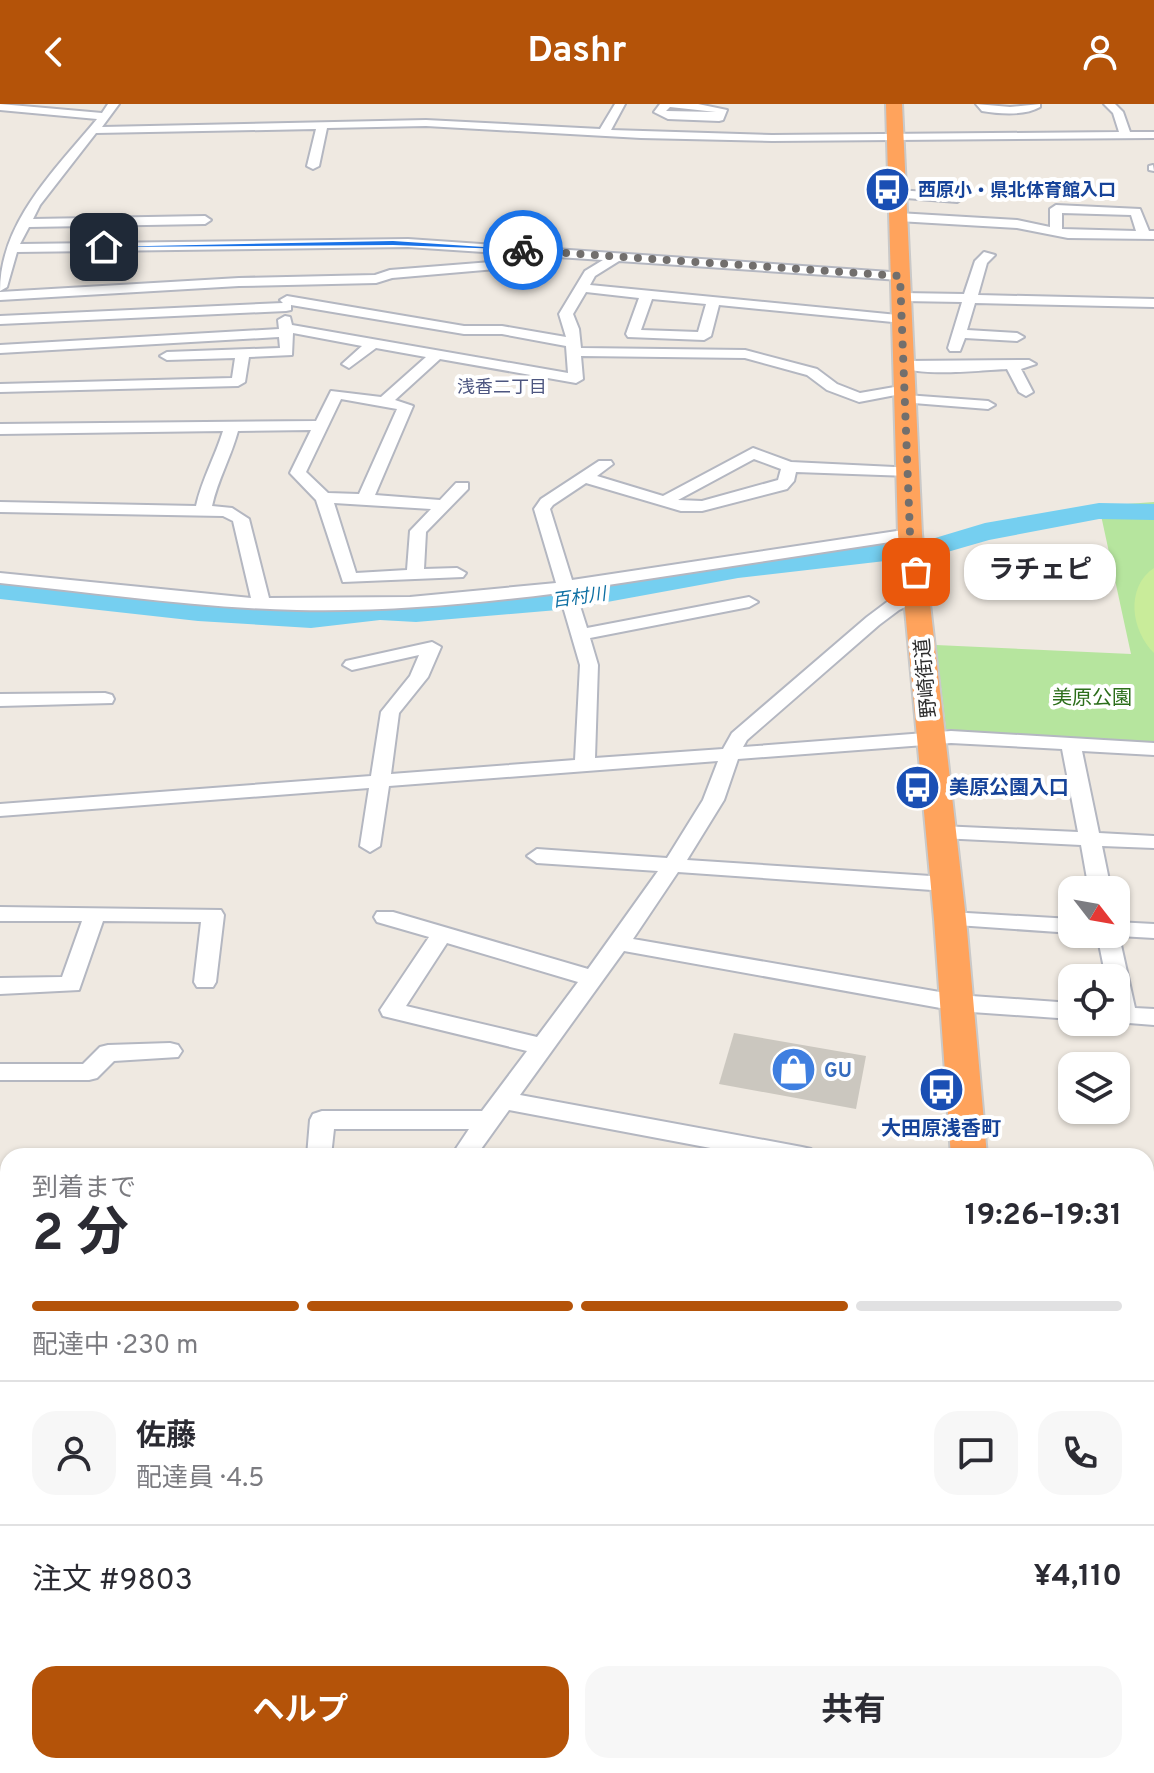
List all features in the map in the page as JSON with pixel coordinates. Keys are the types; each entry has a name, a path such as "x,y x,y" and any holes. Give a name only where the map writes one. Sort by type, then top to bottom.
{"highway":[{"name":"野崎街道","path":"894,104 912,545 950,919 968,1148"}],"street":[{"path":"0,287 12,248 34,204 114,104"},
{"path":"604,132 620,104"},
{"path":"981,104 986,109 1030,109 1035,104"},
{"path":"1114,105 1121,117 1125,135"},
{"path":"0,107 104,116"},
{"path":"93,130 468,124 772,138 1154,135"},
{"path":"313,166 322,127"},
{"path":"897,194 957,198"},
{"path":"1056,232 1056,209 1136,212 1149,235"},
{"path":"898,217 1017,224 1056,232 1149,235"},
{"path":"24,223 205,220"},
{"path":"0,296 243,263 434,244 900,276"},
{"path":"12,248 243,263 376,279 390,274 491,266"},
{"path":"989,255 981,261 958,341 1017,337"},
{"path":"0,349 285,330 576,379 574,348 566,314 590,274 616,257"},
{"path":"581,288 903,319"},
{"path":"647,294 633,334 704,336 713,301"},
{"path":"902,297 1154,303"},
{"path":"167,356 287,352 287,300"},
{"path":"0,320 287,300 464,330 502,330 574,348 745,354 812,372 832,387 859,398 906,394 988,405"},
{"path":"349,364 373,344"},
{"path":"0,388 238,382 243,353"},
{"path":"384,402 436,355"},
{"path":"905,365 1029,364"},
{"path":"1013,366 1026,392"},
{"path":"365,499 406,406 336,394 298,473 324,498 349,578 457,573"},
{"path":"0,429 321,425"},
{"path":"203,511 210,478 223,457 232,426"},
{"path":"663,502 753,453 789,467 909,471"},
{"path":"585,767 589,665 542,509 547,502 605,464"},
{"path":"585,478 663,502 702,506 781,486 786,481 789,467"},
{"path":"415,575 418,531 462,486"},
{"path":"324,498 444,505"},
{"path":"0,507 226,511 241,519 261,602"},
{"path":"0,578 261,602 337,605 458,600 912,545"},
{"path":"469,1148 617,943 711,806 727,755 739,737 893,606 917,597"},
{"path":"582,634 749,602"},
{"path":"352,665 432,647 419,677 390,712 370,846"},
{"path":"0,700 105,699"},
{"path":"0,810 931,741 951,737 1154,749"},
{"path":"1071,745 1097,876"},
{"path":"940,832 1154,842"},
{"path":"537,856 946,884"},
{"path":"0,914 213,915 205,982"},
{"path":"0,986 71,985 95,914"},
{"path":"385,917 592,978"},
{"path":"950,919 1058,925"},
{"path":"1130,930 1154,931"},
{"path":"442,934 391,1010 541,1046"},
{"path":"617,943 957,1003 1058,1010"},
{"path":"1130,1015 1154,1017"},
{"path":"0,1072 89,1072 108,1053 170,1051"},
{"path":"320,1148 322,1120 495,1110 749,1148"}],"green space":[{"name":"美原公園","path":"1154,502 1154,744 946,729 936,645 1131,654 1099,506"},
{"path":"1154,568 1154,653 1140,633 1134,609 1139,586"}],"building":[{"name":"GU","path":"734,1033 866,1056 856,1109 719,1084"}],"waterway":[{"name":"百村川","path":"0,590 198,612 311,619 380,611 416,613 569,600 738,569 937,546 985,532 1099,511 1154,512"}],"way so far":[{"path":"523,250 900,276 910,534 916,572"}],"place":[{"name":"西原小・県北体育館入口","path":"887,190"},
{"name":"ラチェピ","path":"916,572"},
{"name":"美原公園入口","path":"918,787"},
{"name":"GU","path":"793,1070"},
{"name":"大田原浅香町","path":"941,1089"}],"district":[{"name":"浅香二丁目","path":"502,387"}],"route":[{"path":"104,247 393,243 523,250"}]}
